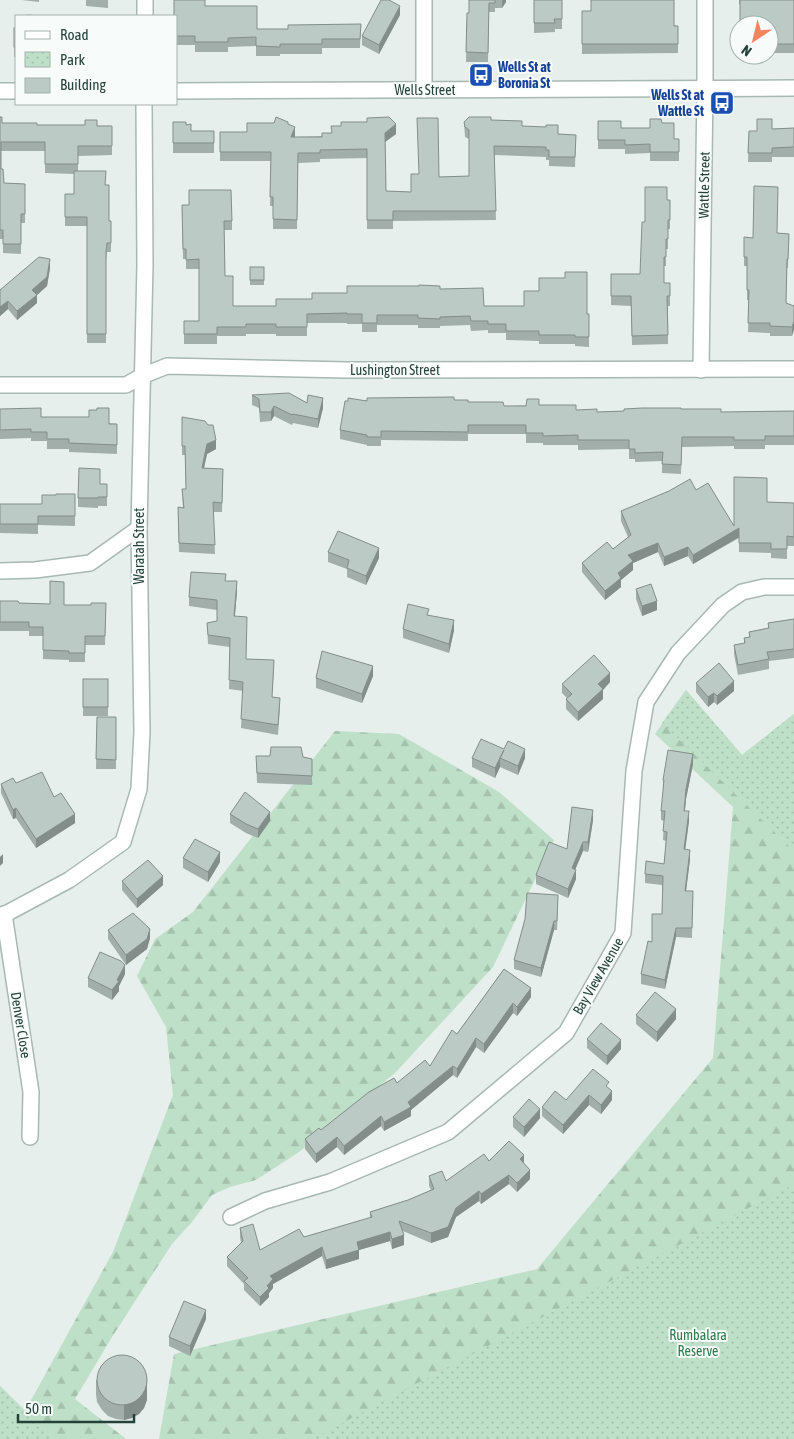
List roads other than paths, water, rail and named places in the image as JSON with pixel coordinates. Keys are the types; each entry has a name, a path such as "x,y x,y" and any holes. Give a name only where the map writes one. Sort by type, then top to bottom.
{"street":[{"path":"145,0 145,15"},
{"path":"424,0 424,90"},
{"name":"Wattle Street","path":"701,370 705,0"},
{"name":"Wells Street","path":"178,91 794,88"},
{"path":"0,91 15,91"},
{"name":"Waratah Street","path":"2,916 69,880 123,842 139,789 142,732 138,528 146,265 144,105"},
{"name":"Lushington Street","path":"0,385 126,385 167,366 347,370 794,369"},
{"path":"0,571 35,570 90,563 138,528"},
{"name":"Bay View Avenue","path":"231,1217 265,1201 330,1182 448,1132 566,1032 623,933 634,771 646,702 678,653 723,605 742,592 764,587 794,588"},
{"name":"Denver Close","path":"2,916 31,1092 30,1137"}],"place":[{"name":"Wells St at Boronia St","path":"481,75"},
{"name":"Wells St at Wattle St","path":"722,103"}],"park label":[{"name":"Rumbalara Reserve","path":"698,1344"}]}
